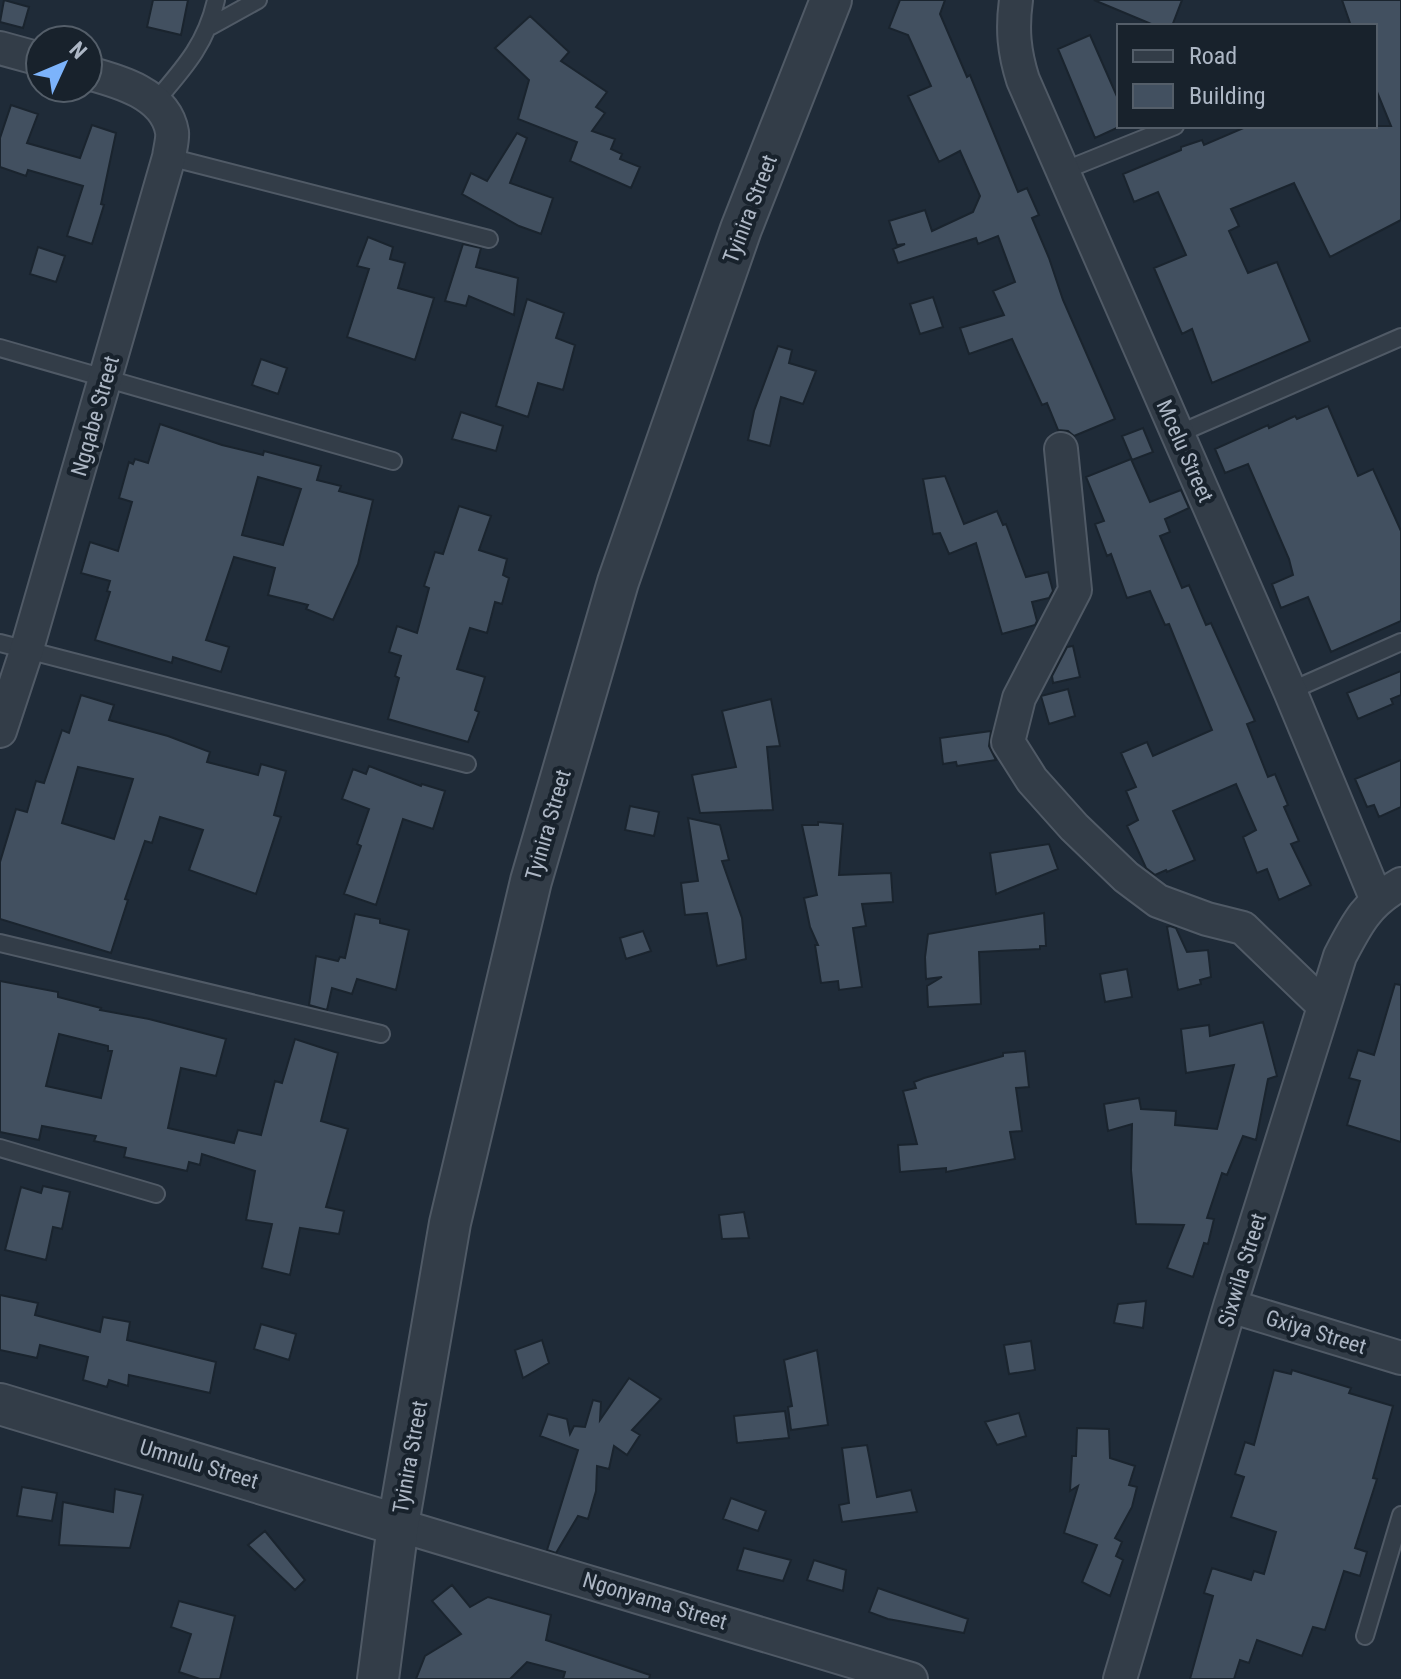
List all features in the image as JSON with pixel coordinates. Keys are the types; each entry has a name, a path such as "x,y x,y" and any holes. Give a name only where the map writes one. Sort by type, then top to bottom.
{"street":[{"name":"Tyinira Street","path":"378,1679 398,1525 450,1223 535,866 618,582 741,229 831,0"},
{"name":"Mcelu Street","path":"1016,0 1014,51 1023,80 1290,691 1389,891"},
{"path":"0,48 24,55"},
{"path":"104,78 138,89 154,103"},
{"name":"Ngqabe Street","path":"0,731 13,648 106,381 169,157 172,133 168,120 154,103"},
{"path":"1061,449 1075,590 1019,698 1008,742 1032,780 1074,827 1126,877 1158,901 1243,928 1324,1006"},
{"name":"Sixwila Street","path":"1120,1679 1230,1306 1340,956 1355,927 1389,891"},
{"name":"Gxiya Street","path":"1230,1306 1401,1358"},
{"name":"Umnulu Street","path":"0,1404 398,1525"},
{"name":"Ngonyama Street","path":"398,1525 911,1679"}],"lane":[{"path":"154,103 190,60 211,26 216,0"},
{"path":"211,26 258,0"},
{"path":"1063,171 1170,128"},
{"path":"169,157 489,239"},
{"path":"1178,434 1401,337"},
{"path":"0,348 106,381 393,461"},
{"path":"1290,691 1401,642"},
{"path":"13,648 467,764"},
{"path":"0,943 381,1034"},
{"path":"0,1148 156,1194"},
{"path":"1365,1636 1401,1515"}],"building":[{"path":"4,0 29,7 23,28 0,22"},
{"path":"153,0 188,0 181,35 147,27"},
{"path":"900,0 945,0 940,14 967,77 970,75 1018,192 1027,188 1039,215 1032,218 1063,300 1115,419 1074,436 1068,431 1058,430 1047,403 1042,405 1012,339 969,354 960,328 1004,315 993,291 1015,282 998,236 978,244 976,238 898,263 893,249 905,244 897,245 889,221 925,210 932,231 973,212 980,196 960,151 939,162 908,96 931,86 908,35 889,28"},
{"path":"1094,0 1182,0 1173,24 1151,24"},
{"path":"1342,0 1401,0 1401,220 1330,257 1294,183 1231,209 1239,226 1229,231 1248,273 1277,262 1310,341 1212,383 1192,329 1182,334 1154,268 1186,255 1158,192 1134,202 1123,174 1181,150 1181,147 1202,140 1204,145 1243,128 1391,126 1377,92 1377,24 1350,24"},
{"path":"530,16 569,52 561,61 607,92 596,107 605,113 592,131 615,139 611,149 622,154 620,159 640,167 631,188 570,161 577,142 518,119 529,80 495,48"},
{"path":"1090,35 1117,96 1117,128 1095,138 1058,49"},
{"path":"11,105 38,114 27,143 80,158 92,125 116,133 101,204 104,205 92,244 67,236 83,186 28,170 26,176 0,167 0,138"},
{"path":"517,133 527,138 510,183 553,198 541,234 519,226 462,194 471,173 487,181"},
{"path":"368,237 393,247 390,259 405,263 398,288 434,298 415,360 347,337 369,269 357,266"},
{"path":"463,244 481,248 476,267 518,278 514,315 469,296 466,306 445,301"},
{"path":"38,247 65,256 56,282 30,274"},
{"path":"933,297 943,327 920,334 910,304"},
{"path":"527,299 564,313 556,338 575,345 563,390 538,383 528,417 496,406"},
{"path":"778,346 792,350 789,363 816,371 803,404 781,397 770,446 748,440 754,411"},
{"path":"261,359 287,368 278,394 252,385"},
{"path":"1328,406 1358,476 1373,469 1401,531 1401,621 1331,652 1308,597 1281,608 1272,584 1293,575 1289,559 1248,464 1225,473 1215,449 1268,425 1269,428"},
{"path":"461,412 503,426 496,451 452,439"},
{"path":"160,424 222,445 263,455 264,451 321,466 317,480 341,486 339,491 373,500 358,564 333,620 306,609 308,605 268,595 275,568 234,557 206,640 229,647 221,672 173,657 172,663 95,640 110,592 107,591 110,581 81,573 90,542 118,551 132,502 119,498 129,462 133,464 135,459 148,463","holes":["258,477 301,489 283,545 242,535"]},
{"path":"1143,428 1153,452 1132,460 1122,436"},
{"path":"1131,459 1150,502 1181,490 1189,508 1165,519 1170,532 1160,536 1182,588 1189,585 1206,625 1211,623 1255,721 1247,724 1268,777 1275,774 1288,805 1284,807 1299,841 1291,844 1311,885 1279,900 1267,869 1257,873 1243,837 1256,830 1236,784 1173,811 1195,860 1167,872 1155,875 1146,868 1127,826 1138,820 1126,791 1136,787 1121,753 1147,742 1153,756 1212,730 1169,624 1165,625 1150,591 1127,598 1111,554 1107,556 1095,524 1104,521 1086,477"},
{"path":"945,476 964,524 997,511 1003,525 1006,524 1026,577 1048,572 1053,591 1049,598 1032,602 1037,621 1035,625 1002,634 976,543 949,554 940,533 933,534 923,479"},
{"path":"459,506 491,516 479,550 507,559 503,575 509,578 502,604 495,602 487,633 470,628 457,669 485,677 475,710 479,712 468,742 388,719 399,678 395,676 401,656 389,652 397,626 417,633 429,588 424,586 435,552 443,554"},
{"path":"1073,646 1080,677 1053,683 1052,676 1067,647"},
{"path":"1401,671 1401,695 1391,699 1393,704 1358,719 1347,693"},
{"path":"1068,689 1075,716 1049,724 1041,696"},
{"path":"81,695 114,705 109,720 168,736 210,752 207,762 258,775 261,764 286,771 274,815 281,817 256,894 189,870 203,830 160,817 152,843 145,841 111,953 0,919 0,862 16,809 27,812 36,781 44,783 62,730 69,733","holes":["78,767 133,779 114,839 62,823"]},
{"path":"771,699 780,746 767,747 773,810 700,813 692,775 736,767 722,711"},
{"path":"991,731 989,746 996,760 957,766 956,762 943,764 940,738"},
{"path":"1401,760 1401,807 1379,817 1374,805 1367,807 1355,779"},
{"path":"369,766 421,786 445,791 433,829 403,819 376,905 344,894 361,846 357,844 369,809 342,799 353,769 366,774"},
{"path":"630,806 659,812 654,836 625,830"},
{"path":"688,818 720,825 729,860 722,861 742,918 746,959 717,966 707,913 685,915 681,883 698,881"},
{"path":"818,822 843,824 839,875 891,873 893,902 862,904 866,926 853,928 862,987 839,990 838,981 821,983 815,945 818,945 810,927 804,898 817,895 802,825 818,825"},
{"path":"1049,844 1058,869 996,894 990,853"},
{"path":"1044,913 1046,946 1040,946 1040,949 979,952 981,1004 928,1007 927,986 942,977 926,979 928,934"},
{"path":"355,914 409,930 396,990 357,979 352,994 332,988 327,1010 309,1005 316,956 338,961 340,957 345,958"},
{"path":"1167,927 1176,928 1187,952 1208,950 1211,977 1200,980 1201,984 1178,990"},
{"path":"643,931 651,951 626,959 620,938"},
{"path":"1127,969 1132,997 1105,1002 1100,974"},
{"path":"0,981 58,992 58,997 100,1010 226,1039 216,1076 181,1068 168,1128 234,1143 238,1130 261,1135 275,1081 282,1083 295,1039 338,1053 321,1121 348,1129 326,1207 344,1211 339,1234 300,1228 290,1275 262,1268 272,1224 246,1220 255,1171 202,1154 200,1165 189,1162 187,1171 124,1157 126,1148 94,1141 96,1136 42,1126 39,1140 0,1132","holes":["59,1034 108,1046 108,1051 112,1051 101,1098 46,1086"]},
{"path":"1395,984 1401,985 1401,1142 1347,1125 1360,1081 1349,1078 1358,1050 1374,1055"},
{"path":"1263,1022 1277,1076 1268,1079 1256,1140 1243,1136 1227,1175 1222,1173 1207,1218 1214,1219 1208,1244 1204,1243 1193,1277 1167,1268 1184,1225 1136,1224 1131,1170 1132,1124 1108,1131 1104,1104 1139,1098 1141,1109 1176,1111 1175,1125 1217,1129 1234,1065 1186,1073 1181,1029 1209,1025 1210,1036"},
{"path":"1025,1051 1029,1087 1016,1088 1022,1131 1010,1132 1015,1159 946,1172 946,1168 900,1172 898,1145 917,1144 903,1091 916,1088 914,1082 924,1078 1003,1056 1003,1053"},
{"path":"43,1186 70,1192 62,1229 53,1227 46,1260 5,1250 21,1187 41,1193"},
{"path":"744,1212 749,1238 722,1239 719,1215"},
{"path":"0,1295 38,1303 35,1315 100,1332 103,1317 130,1322 127,1340 216,1362 210,1393 129,1375 128,1386 109,1380 107,1387 83,1380 88,1357 40,1345 37,1358 0,1350"},
{"path":"1146,1301 1143,1328 1114,1323 1118,1304"},
{"path":"261,1324 296,1334 289,1360 254,1349"},
{"path":"542,1340 549,1363 523,1378 515,1350"},
{"path":"1031,1341 1035,1370 1009,1374 1004,1345"},
{"path":"817,1350 828,1425 791,1430 788,1407 792,1406 784,1360"},
{"path":"1274,1370 1291,1374 1292,1370 1351,1388 1349,1393 1393,1406 1373,1478 1377,1479 1355,1548 1367,1552 1360,1576 1344,1571 1325,1630 1313,1627 1302,1656 1257,1640 1249,1663 1240,1660 1234,1679 1190,1679 1213,1596 1204,1593 1212,1568 1251,1580 1254,1571 1264,1574 1276,1532 1231,1517 1244,1477 1235,1474 1245,1442 1254,1445"},
{"path":"629,1378 661,1399 632,1430 640,1435 627,1455 614,1446 609,1469 597,1466 596,1491 588,1519 578,1516 556,1553 547,1550 578,1450 540,1436 548,1414 567,1419 570,1434 574,1426 585,1427 593,1400 601,1402 600,1420"},
{"path":"785,1411 789,1438 737,1443 734,1416"},
{"path":"1019,1413 1026,1436 997,1445 985,1422"},
{"path":"1077,1428 1109,1429 1110,1458 1135,1466 1129,1485 1137,1487 1132,1507 1115,1538 1122,1542 1116,1556 1123,1560 1110,1596 1082,1582 1097,1545 1064,1533 1078,1486 1070,1491"},
{"path":"867,1445 877,1497 911,1490 917,1512 842,1522 839,1505 849,1503 842,1448"},
{"path":"22,1487 57,1493 52,1521 17,1516"},
{"path":"115,1489 143,1495 130,1548 59,1545 63,1502 113,1512"},
{"path":"731,1498 766,1511 758,1531 723,1519"},
{"path":"265,1531 305,1580 295,1590 248,1545"},
{"path":"744,1548 791,1560 783,1581 737,1570"},
{"path":"814,1560 846,1570 843,1591 807,1580"},
{"path":"452,1585 470,1607 488,1597 551,1615 546,1640 650,1675 649,1679 563,1679 565,1672 527,1662 510,1679 416,1679 425,1656 461,1634 432,1601"},
{"path":"878,1588 968,1619 964,1633 888,1619 869,1612"},
{"path":"179,1601 235,1616 220,1679 200,1679 179,1672 191,1634 171,1627"}]}
